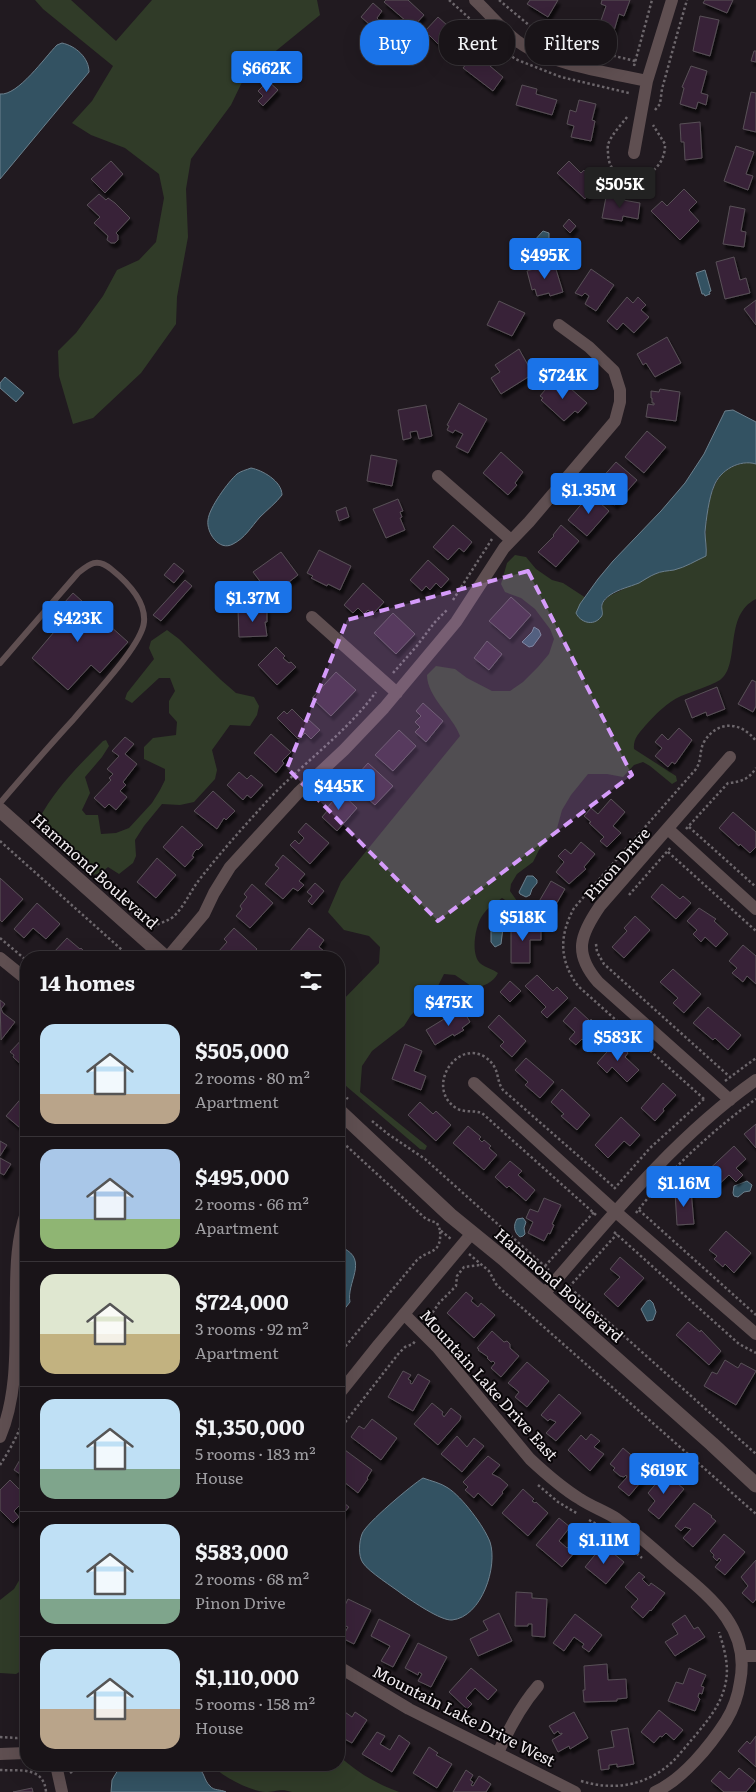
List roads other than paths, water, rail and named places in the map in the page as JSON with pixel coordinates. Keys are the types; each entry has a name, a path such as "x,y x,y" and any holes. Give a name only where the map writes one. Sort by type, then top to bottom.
{"street":[{"path":"475,0 520,43 537,53 560,61 647,81"},
{"path":"634,153 647,81 672,0"},
{"path":"172,951 204,914 214,893 230,868 298,792 344,750 397,692 456,622 504,548 529,522 615,421 619,410 620,390 614,371 589,347 559,325"},
{"path":"438,476 511,540"},
{"path":"312,617 397,692"},
{"name":"Pinon Drive","path":"730,757 600,906 587,925 582,938 583,957 590,972 598,982 730,1100"},
{"name":"Hammond Boulevard","path":"0,810 159,951"},
{"path":"668,829 756,909"},
{"path":"0,958 20,974"},
{"path":"543,1295 605,1224 679,1145 714,1112 756,1080"},
{"path":"474,1083 616,1212 756,1334"},
{"name":"Hammond Boulevard","path":"345,1117 450,1215 712,1444 756,1485"},
{"path":"345,1387 472,1233"},
{"path":"0,1437 7,1420 12,1394 15,1352 16,1265 20,1236"},
{"name":"Mountain Lake Drive East","path":"404,1314 437,1347 530,1459 579,1499 615,1518 637,1534 710,1597 728,1619 738,1641 742,1656"},
{"path":"655,1792 664,1788 686,1770 719,1732 731,1714 737,1699 743,1668 742,1656 756,1656"},
{"name":"Mountain Lake Drive West","path":"345,1672 409,1709 575,1792"},
{"path":"498,1753 519,1710 538,1686"},
{"path":"0,1754 20,1753"},
{"path":"57,1771 62,1792"}],"lane":[{"path":"0,663 78,572 90,563 99,563 109,567 133,590 142,607 144,622 140,636 120,666 0,803"}],"water":[{"path":"62,43 81,53 87,62 89,72 0,179 0,94 7,93 23,83 57,45"},
{"path":"543,231 549,233 549,239 541,249 534,250 532,247 533,242"},
{"path":"705,270 711,291 709,292 710,294 705,296 702,294 696,273"},
{"path":"5,377 24,393 16,402 0,388 0,383"},
{"path":"733,410 756,422 756,464 744,463 731,467 717,480 707,515 705,532 706,556 678,569 657,573 639,583 613,593 603,602 602,615 594,622 591,623 580,619 576,613 580,604 598,579 685,483 704,454 725,411"},
{"path":"251,468 271,477 279,485 282,495 241,539 228,546 218,543 214,540 209,530 209,515 233,478"},
{"path":"534,627 539,630 541,635 533,646 529,647 522,642 532,632"},
{"path":"527,876 533,876 537,883 530,895 526,897 519,892"},
{"path":"495,925 501,925 503,928 501,944 495,947 491,942 491,929"},
{"path":"747,1181 752,1185 750,1191 744,1192 738,1197 734,1196 734,1186"},
{"path":"523,1218 526,1222 525,1234 520,1237 515,1231 515,1224 517,1219"},
{"path":"345,1249 351,1253 356,1265 350,1302 345,1308"},
{"path":"650,1300 656,1312 653,1320 647,1321 641,1309"},
{"path":"423,1478 439,1483 454,1492 478,1520 490,1542 492,1564 485,1589 472,1610 463,1617 452,1620 441,1617 419,1606 370,1571 360,1557 360,1541 365,1529 390,1505"},
{"path":"117,1771 201,1771 212,1788 226,1792 111,1792 112,1780"}]}
